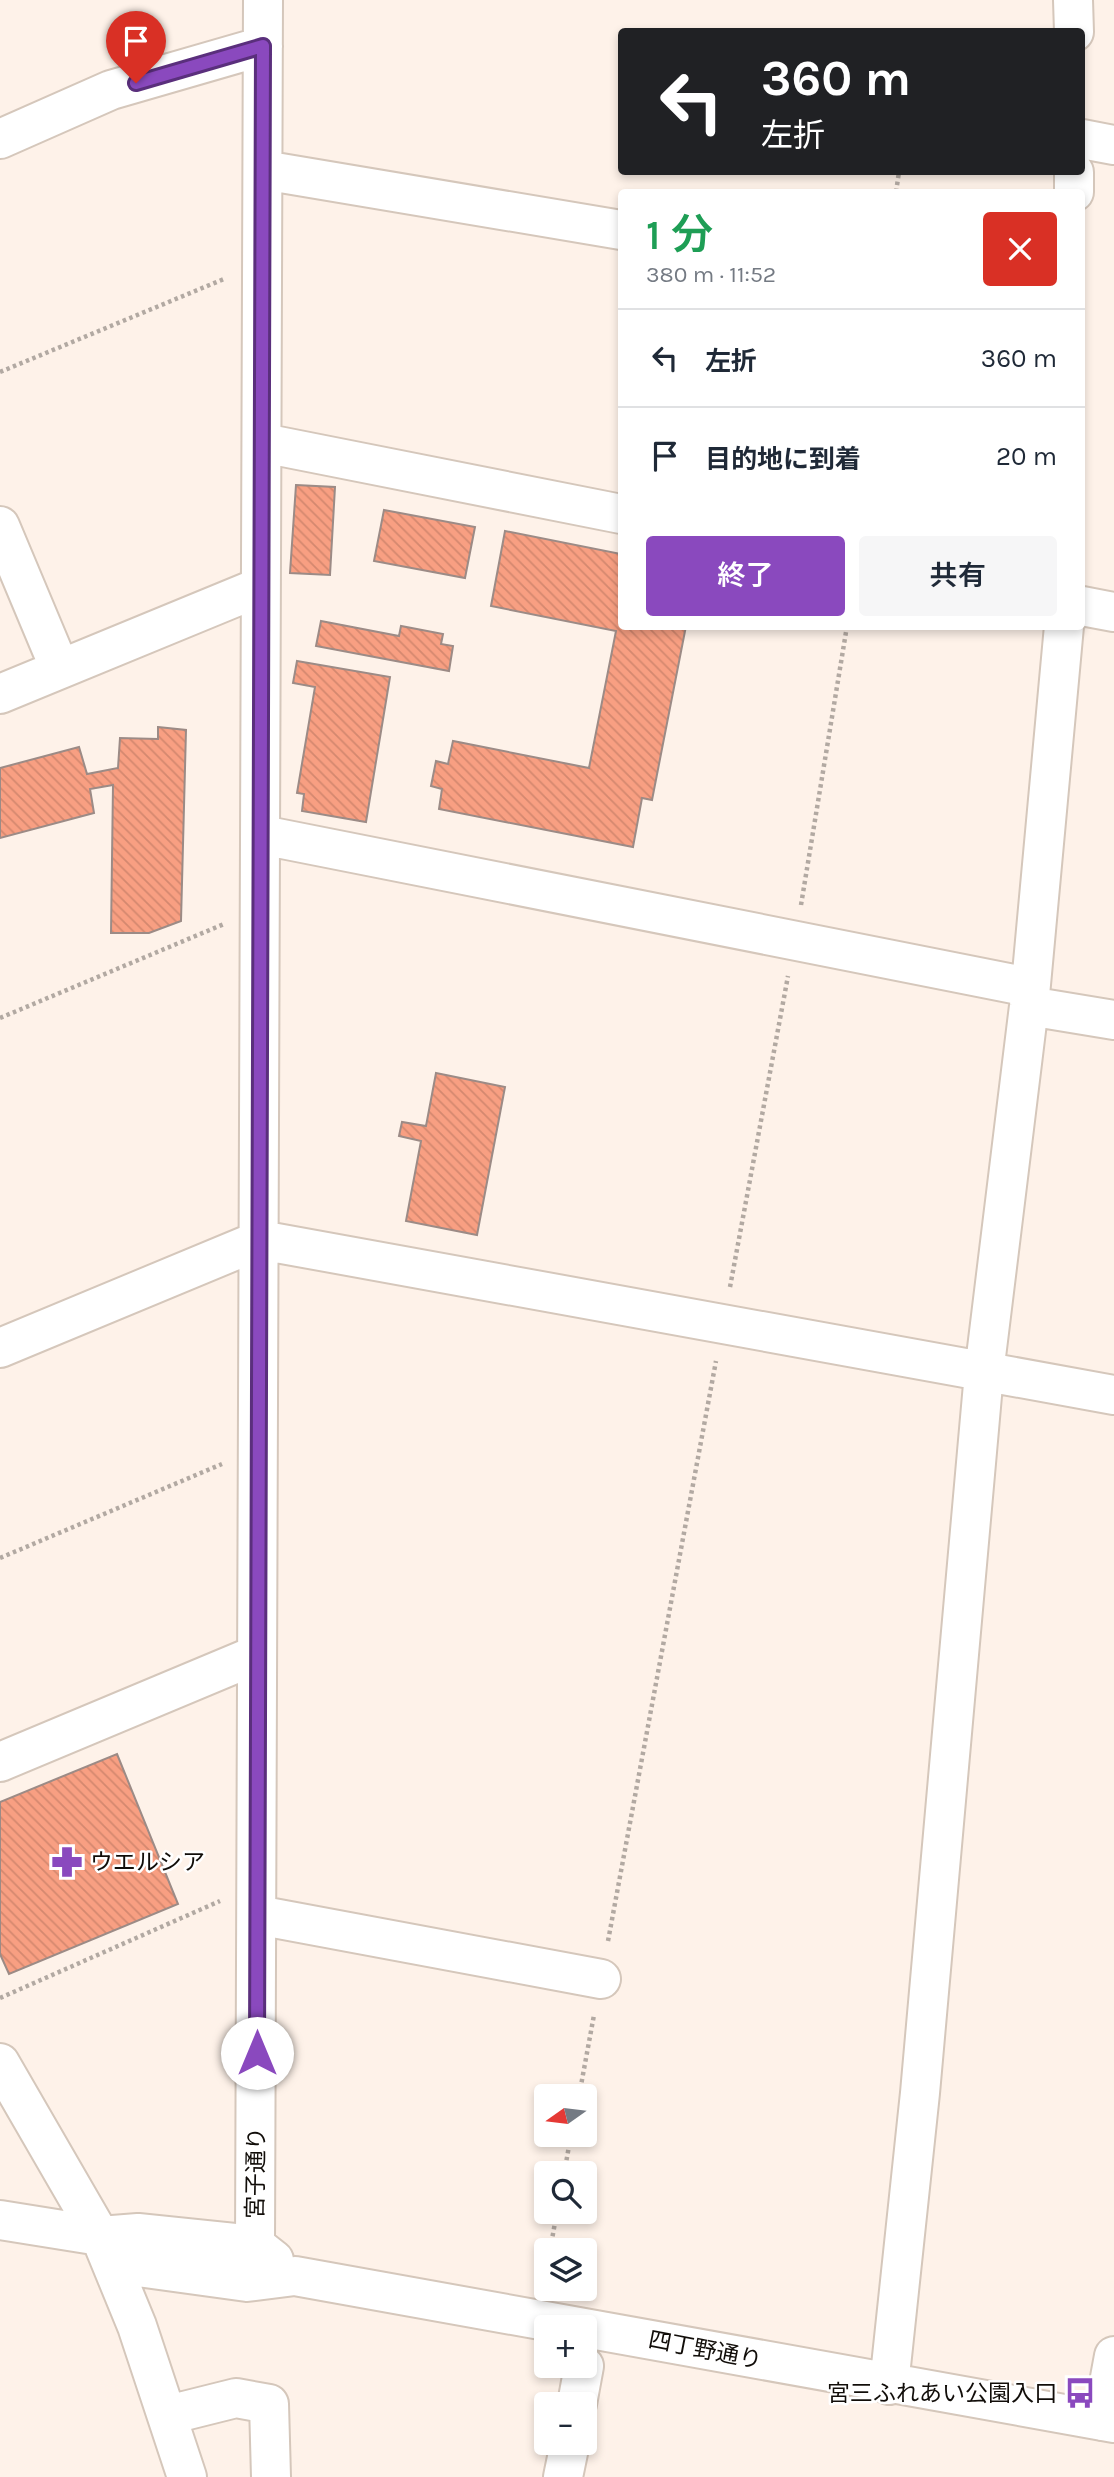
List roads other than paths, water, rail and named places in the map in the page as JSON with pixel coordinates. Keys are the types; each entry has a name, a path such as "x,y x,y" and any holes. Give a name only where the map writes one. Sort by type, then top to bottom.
{"street":[{"name":"宮子通り","path":"256,2245 263,0"},
{"path":"1073,0 1074,28"},
{"path":"0,139 111,90 263,46"},
{"path":"1085,140 1114,145"},
{"path":"264,170 618,229"},
{"path":"263,443 618,513"},
{"path":"0,526 60,669"},
{"path":"0,694 260,587"},
{"path":"1085,607 1114,612"},
{"path":"888,2385 920,2093 984,1373 1029,996 1064,630"},
{"path":"262,835 1029,996 1114,1020"},
{"path":"0,1348 260,1240 1114,1395"},
{"path":"0,1762 257,1655"},
{"path":"257,1900 600,1979"},
{"path":"0,2063 100,2236 138,2326 187,2477"},
{"name":"四丁野通り","path":"0,2220 100,2236 138,2233 256,2245 295,2276"},
{"name":"四丁野通り","path":"100,2236 145,2268 247,2282 295,2276 534,2339"},
{"name":"四丁野通り","path":"597,2354 888,2385 1108,2422"},
{"path":"1108,2422 1114,2356"},
{"path":"169,2415 236,2398 269,2404 271,2477"},
{"path":"564,2477 568,2455"}],"place":[{"name":"ウエルシア","path":"67,1862"},
{"name":"宮三ふれあい公園入口","path":"1080,2393"}]}
